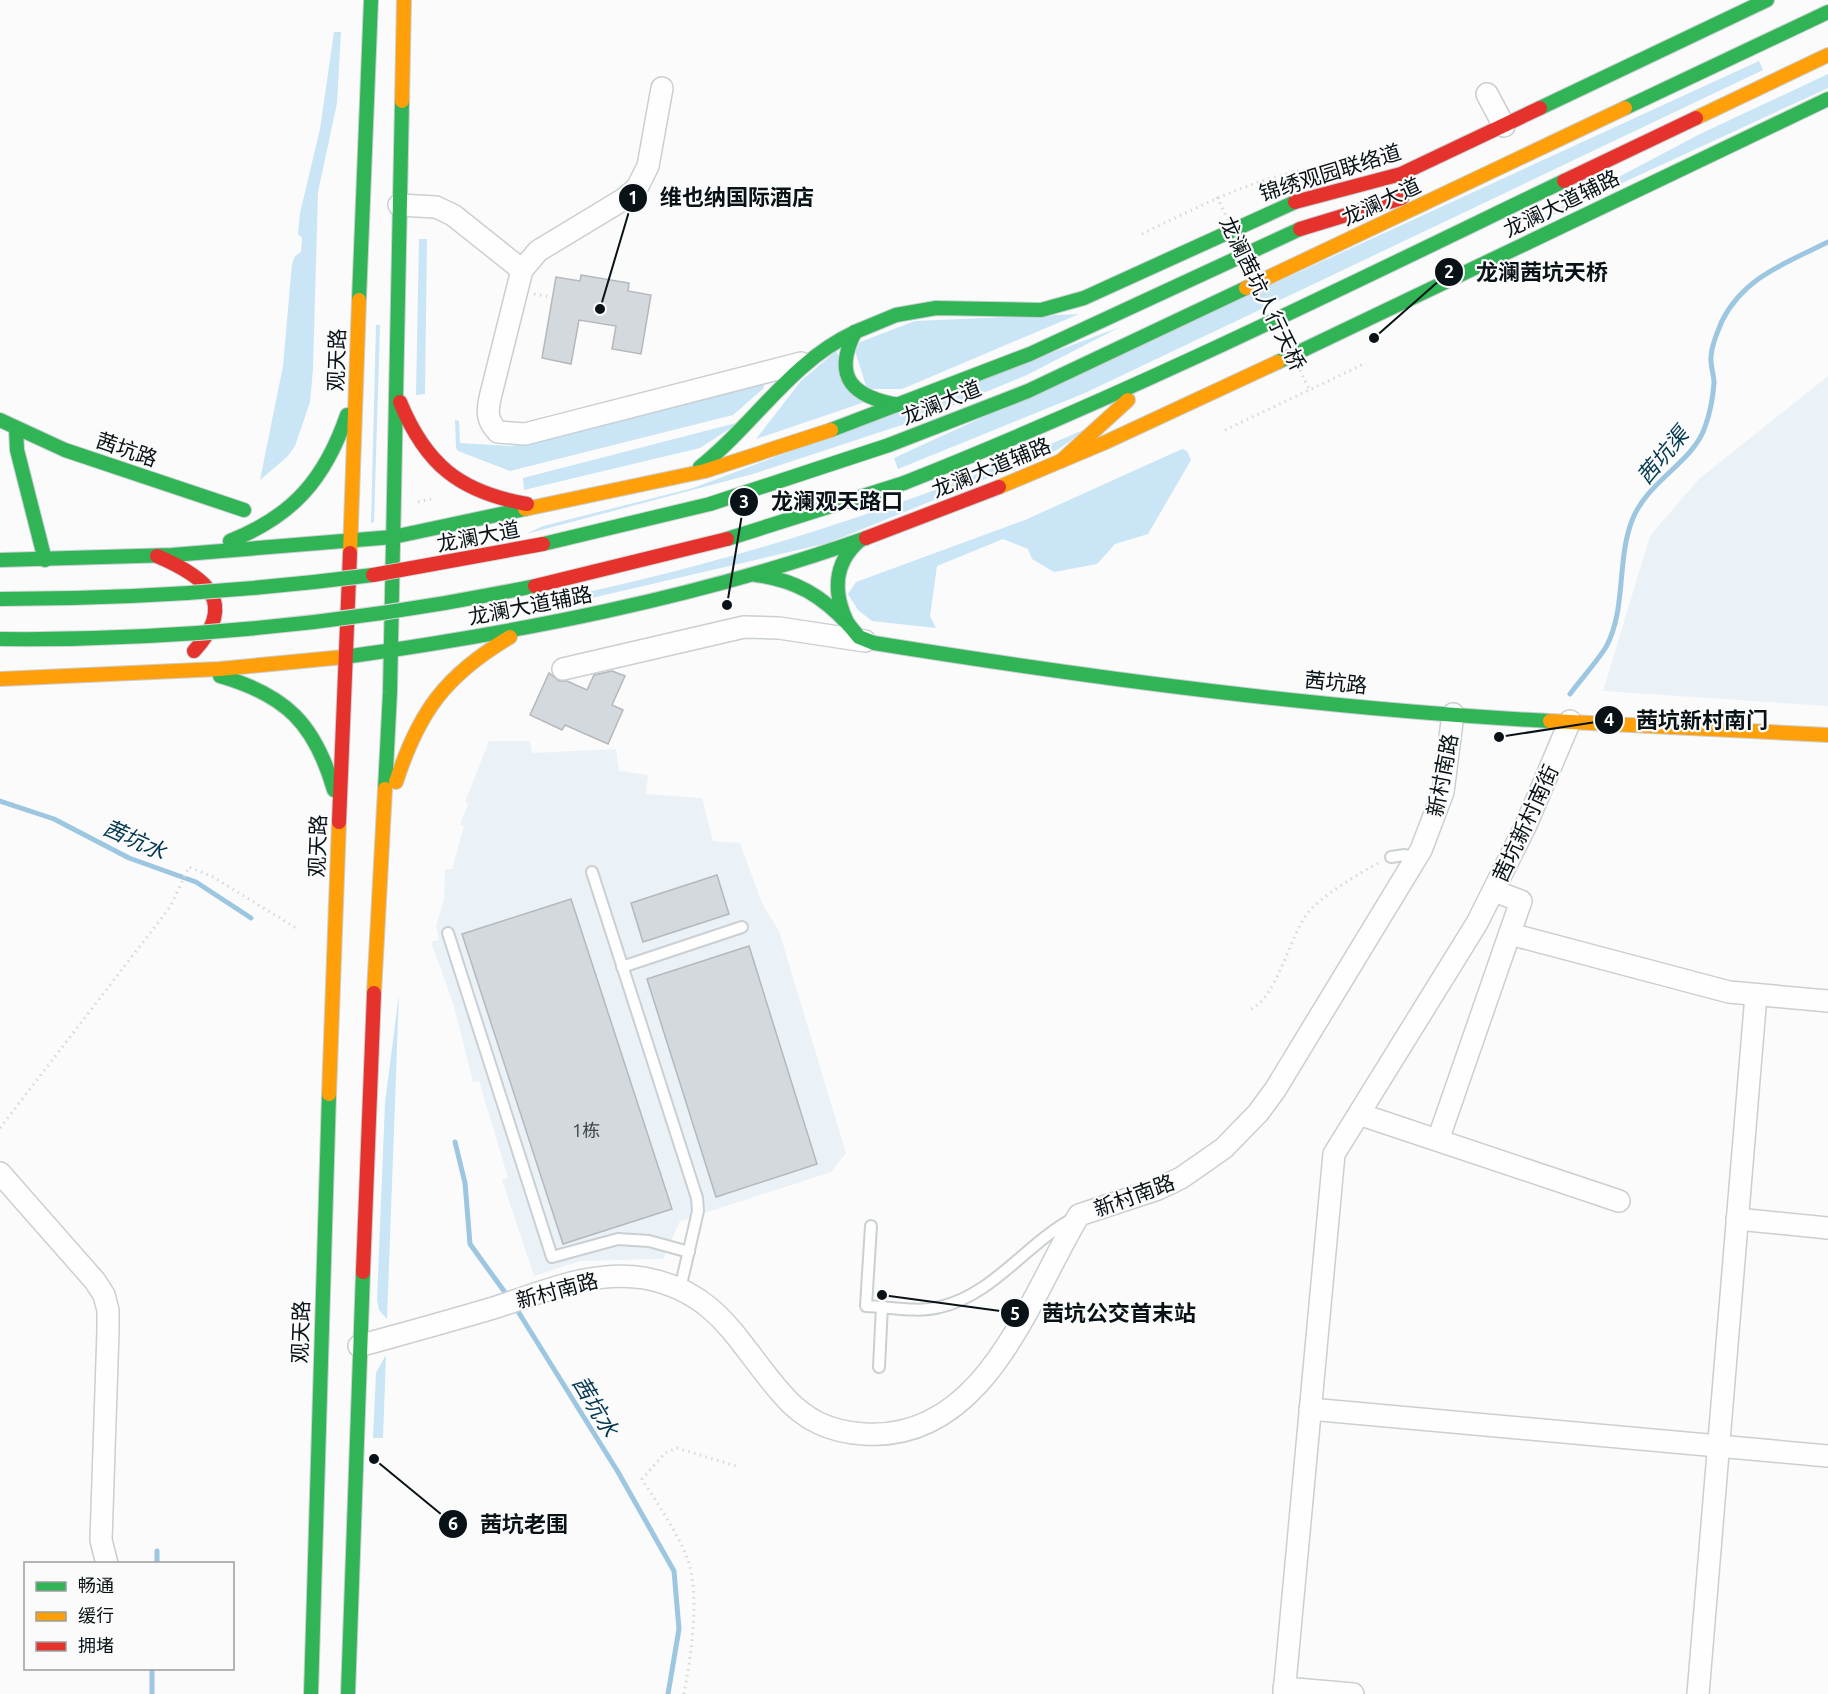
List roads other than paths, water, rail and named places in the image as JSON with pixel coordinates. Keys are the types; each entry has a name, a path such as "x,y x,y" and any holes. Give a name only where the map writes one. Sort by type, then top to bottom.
{"main road":[{"name":"观天路","path":"311,1694 339,826 371,0"},
{"path":"348,1694 358,1346 391,651 404,0"},
{"name":"锦绣观园联络道","path":"691,474 736,435 807,362 831,343 855,332 896,315 936,308 1019,310 1063,305 1277,208 1401,174 1767,0"},
{"name":"龙澜大道","path":"0,599 133,597 240,591 429,567 547,544 723,501 889,445 1028,391 1828,12"},
{"path":"0,639 244,630 366,615 486,597 697,549 802,519 904,483 1030,433 1151,379 1828,55"},
{"name":"龙澜大道辅路","path":"0,679 188,672 391,651 574,618 739,578 859,541 1006,486 1185,406 1828,99"},
{"path":"0,560 157,556 393,537 691,474 820,434 1030,354 1300,229 1357,210 1482,177"},
{"path":"855,332 843,361 848,381 870,399 899,405"},
{"path":"172,555 251,534 282,516 295,504 319,474 336,443 344,425 356,378"},
{"path":"1061,461 1151,379"},
{"path":"397,394 414,435 448,474 474,491 491,498 546,505"},
{"name":"茜坑路","path":"0,420 65,450 244,510"},
{"path":"16,429 17,450 45,560"},
{"path":"532,603 519,587 514,570 513,546 523,527 546,505"},
{"path":"849,625 839,603 838,577 841,561 859,541"},
{"path":"156,673 177,663 207,639 214,627 216,615 211,591 201,579 187,569 157,556"},
{"name":"茜坑路","path":"739,578 769,577 797,583 820,596 860,637 874,643 1040,670 1453,714 1828,735"},
{"path":"544,611 574,618"},
{"path":"382,840 402,762 429,703 449,679 472,660 513,636 536,626"},
{"path":"188,672 214,674 255,686 286,703 299,716 328,768 339,826"}],"street":[{"path":"662,88 648,166 637,188 624,199 538,251 522,270 490,398 488,412 490,424 498,432 525,434 807,362"},
{"path":"1487,94 1504,126"},
{"path":"399,205 435,207 453,215 522,270"},
{"path":"563,669 744,627 779,628 874,643"},
{"name":"新村南路","path":"358,1346 593,1278 614,1276 645,1278 698,1297 728,1323 781,1394 811,1421 848,1433 887,1434 908,1430 947,1412 986,1377 1002,1355 1079,1215 1158,1189 1181,1178 1217,1154 1239,1134 1275,1090 1416,859 1435,821 1443,792 1453,714"},
{"name":"茜坑新村南街","path":"1284,1691 1334,1154 1477,923 1527,825 1570,721"},
{"path":"1438,1140 1521,901 1494,891"},
{"path":"1510,934 1729,992 1828,1001"},
{"path":"1698,1694 1756,994"},
{"path":"1359,1114 1619,1201"},
{"path":"0,1173 72,1253 104,1295 108,1310 108,1330 101,1540 107,1562"},
{"path":"1737,1219 1828,1228"},
{"path":"1310,1409 1828,1456"},
{"path":"1284,1691 1353,1694"}],"lane":[{"path":"1391,856 1405,855 1416,859"},
{"path":"592,872 697,1198 698,1210 680,1289"},
{"path":"622,967 742,927"},
{"path":"447,933 552,1257 618,1239 649,1241 688,1252"},
{"path":"871,1226 867,1306 930,1309 957,1301 992,1279 1053,1228 1079,1215"},
{"path":"879,1367 882,1306"}],"waterway":[{"name":"茜坑渠","path":"1570,694 1602,653 1612,632 1617,616 1625,550 1633,518 1649,493 1691,451 1705,427 1714,383 1712,351 1722,321 1731,306 1754,282 1828,242"},
{"name":"茜坑水","path":"0,801 54,819 129,858 196,882 251,918"},
{"name":"茜坑水","path":"455,1142 465,1183 470,1244 509,1298"},
{"name":"茜坑水","path":"514,1305 618,1472 674,1571 679,1629 668,1694"},
{"path":"157,1551 157,1562"},
{"path":"152,1670 152,1694"}],"place":[{"name":"维也纳国际酒店","path":"600,309"},
{"name":"龙澜茜坑天桥","path":"1374,338"},
{"name":"龙澜观天路口","path":"727,605"},
{"name":"茜坑新村南门","path":"1499,737"},
{"name":"茜坑公交首末站","path":"882,1295"},
{"name":"茜坑老围","path":"374,1459"}]}
